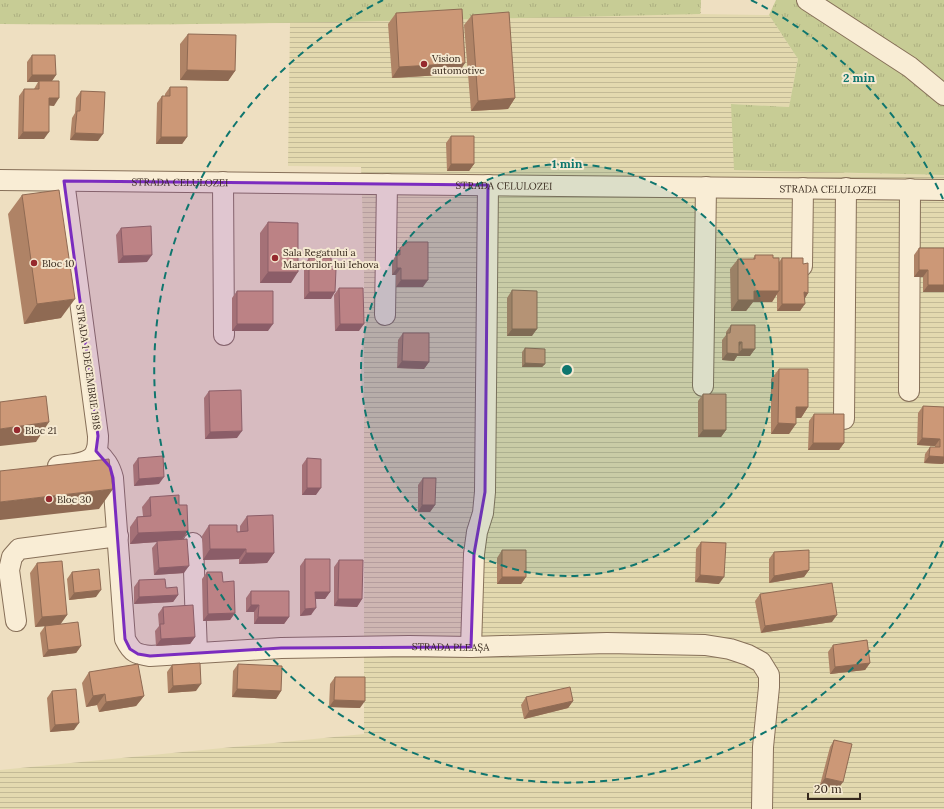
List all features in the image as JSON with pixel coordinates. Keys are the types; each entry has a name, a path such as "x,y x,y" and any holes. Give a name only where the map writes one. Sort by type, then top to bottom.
{"street":[{"path":"807,0 910,67 944,95"},
{"path":"0,180 64,181"},
{"name":"STRADA CELULOZEI","path":"64,181 944,190"},
{"name":"STRADA 1 DECEMBRIE 1918","path":"64,181 98,436 96,451"},
{"path":"222,182 224,335"},
{"path":"385,315 387,184"},
{"path":"471,647 474,554 477,532 483,513 485,492 488,185"},
{"path":"703,386 706,187"},
{"path":"802,266 803,188"},
{"path":"844,419 846,188"},
{"path":"909,390 910,189"},
{"path":"16,621 9,570 12,557 19,550 118,536 113,478 110,467 105,459 96,451 92,458 83,462 38,469"},
{"name":"STRADA PLEAȘA","path":"118,536 126,640 130,649 138,654 150,656 281,648 471,647 607,643 705,645 748,655 762,662 769,675 763,747 762,809"},
{"path":"193,543 197,653"}],"highlighted area":[{"path":"64,181 488,185 485,492 474,554 471,647 281,648 150,656 138,654 130,649 125,639 113,478 110,467 96,451 98,436"}],"shaded area":[{"path":"0,0 701,0 701,14 769,15 798,59 789,107 731,104 845,173 944,175 944,809 0,809 0,770 364,734 364,258 361,167 288,166 290,23 109,25 0,24"}],"green space":[{"path":"0,0 701,0 700,14 350,22 0,24"},
{"path":"776,0 944,0 944,175 734,170 731,104 789,107 798,59 769,15"}],"building":[{"path":"462,9 465,63 399,67 396,13"},
{"path":"509,12 515,98 478,101 472,15"},
{"path":"188,34 236,35 235,71 187,70"},
{"path":"32,55 55,55 56,75 32,75"},
{"path":"39,81 59,81 59,98 49,98 49,132 23,132 24,89 39,89"},
{"path":"170,87 187,87 187,137 161,137 162,96 170,96"},
{"path":"81,91 105,92 103,134 75,133 77,111 80,111"},
{"path":"451,136 474,136 474,164 451,164"},
{"path":"59,190 75,299 37,304 22,195"},
{"path":"268,222 298,223 298,272 268,272"},
{"path":"151,226 152,255 123,256 121,228"},
{"path":"408,242 428,242 428,280 401,280 401,268 397,268 397,255 400,255 400,248"},
{"path":"919,248 944,248 944,285 928,285 928,270 919,270"},
{"path":"755,255 773,255 773,258 779,258 779,291 754,291 754,300 738,300 738,259 755,259"},
{"path":"309,258 331,258 332,269 336,269 335,292 309,292"},
{"path":"782,258 803,258 803,264 808,263 808,293 804,292 805,304 782,304"},
{"path":"339,288 363,288 364,324 340,324"},
{"path":"512,290 537,291 537,329 512,329"},
{"path":"237,291 273,291 273,324 237,324"},
{"path":"731,325 755,325 755,349 742,349 742,342 739,342 739,354 727,353 727,333 730,333"},
{"path":"403,333 429,333 429,362 402,361"},
{"path":"525,348 545,349 545,364 525,363"},
{"path":"779,369 808,369 808,407 796,407 796,424 778,423"},
{"path":"241,390 242,431 210,432 209,391"},
{"path":"703,394 726,394 726,430 703,430"},
{"path":"46,396 49,422 0,429 0,402"},
{"path":"923,406 944,407 944,457 929,456 930,447 940,447 940,439 922,438"},
{"path":"814,414 844,414 844,443 813,443"},
{"path":"163,456 164,477 139,479 138,458"},
{"path":"307,458 321,459 321,488 307,488"},
{"path":"109,459 113,489 0,502 0,471"},
{"path":"423,478 436,478 435,505 422,505"},
{"path":"179,495 179,505 187,505 188,531 138,533 137,517 151,516 150,497"},
{"path":"273,515 274,553 246,553 246,549 210,549 209,525 237,525 237,532 248,531 247,516"},
{"path":"187,539 189,566 159,568 157,541"},
{"path":"701,542 726,543 724,577 700,575"},
{"path":"502,550 526,550 526,577 502,577"},
{"path":"809,550 809,570 774,576 774,552"},
{"path":"305,559 330,559 330,592 315,592 316,608 305,609"},
{"path":"339,560 363,560 362,599 338,599"},
{"path":"62,561 67,615 42,617 37,563"},
{"path":"99,569 101,590 74,593 72,572"},
{"path":"207,572 222,572 223,582 234,581 235,613 208,614"},
{"path":"165,579 166,588 177,587 178,595 139,597 139,580"},
{"path":"832,583 837,615 765,626 760,594"},
{"path":"251,591 289,591 289,617 258,617 259,605 251,605"},
{"path":"193,605 195,637 161,639 160,624 164,624 163,607"},
{"path":"78,622 81,646 48,650 45,626"},
{"path":"867,640 870,663 835,667 833,645"},
{"path":"200,663 201,684 173,686 172,665"},
{"path":"138,664 144,696 106,702 105,694 93,696 89,672"},
{"path":"238,664 282,666 281,691 237,689"},
{"path":"335,677 365,677 365,701 334,700"},
{"path":"570,687 573,701 529,711 526,697"},
{"path":"76,689 79,723 55,725 52,691"},
{"path":"834,740 852,744 843,782 825,778"}],"place":[{"name":"Vision automotive","path":"424,64"},
{"name":"Sala Regatului a Martorilor lui Iehova","path":"275,258"},
{"name":"Bloc 10","path":"34,263"},
{"name":"Bloc 21","path":"17,430"},
{"name":"Bloc 30","path":"49,499"}]}
